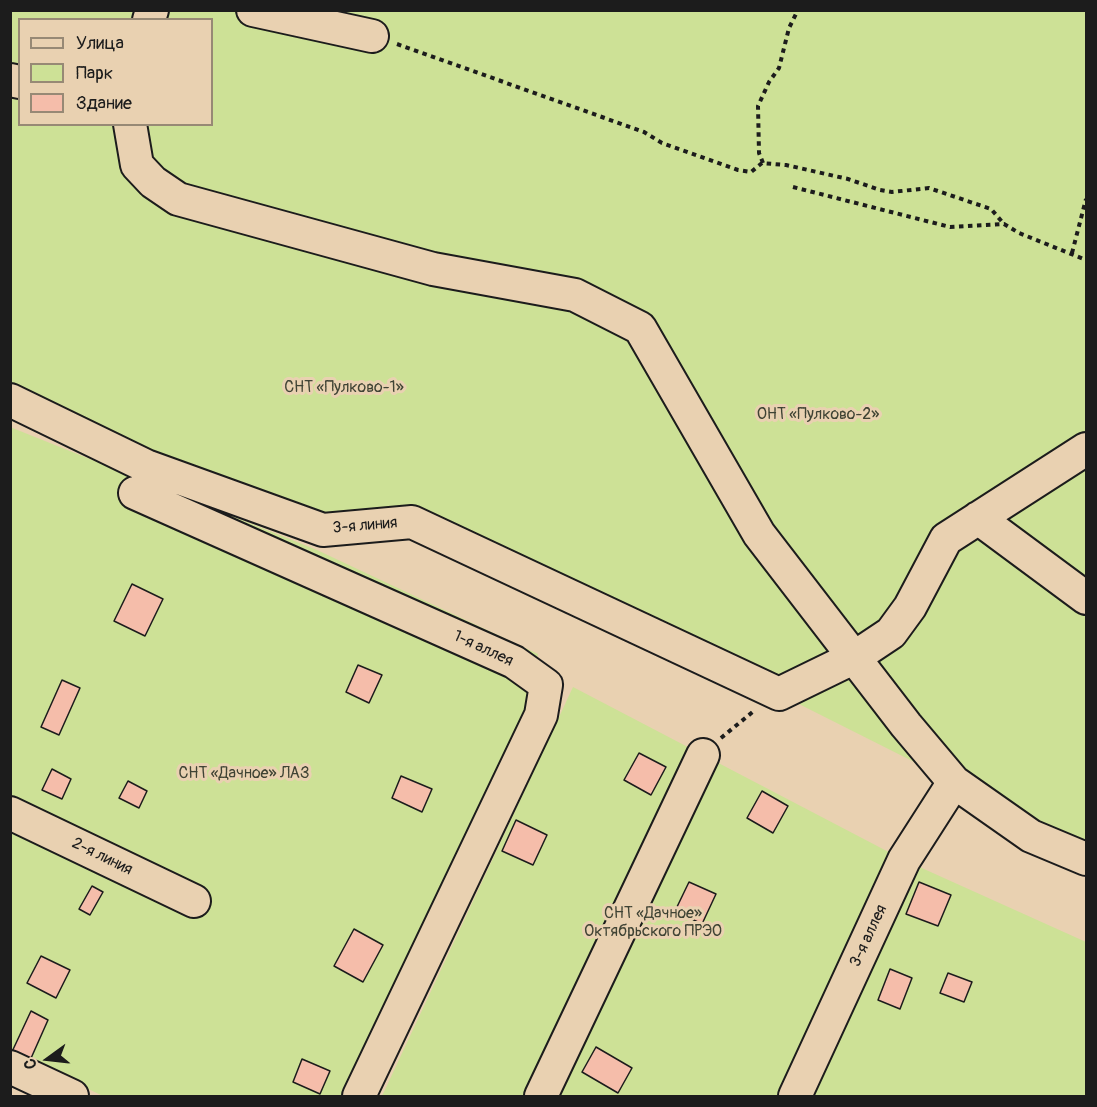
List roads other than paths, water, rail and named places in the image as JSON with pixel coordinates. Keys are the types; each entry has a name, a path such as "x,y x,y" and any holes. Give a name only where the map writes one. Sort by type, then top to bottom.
{"street":[{"path":"253,10 372,36"},
{"path":"130,126 137,165 153,182 178,199 433,268 575,295 639,328 759,534 906,725 954,782 1031,836 1086,858"},
{"name":"3-я линия","path":"10,400 146,466 323,530 412,522 779,694 855,657"},
{"path":"855,657 891,633 910,607 946,539 1086,449"},
{"name":"1-я аллея","path":"135,493 514,662 546,685 541,715 359,1096"},
{"path":"978,518 1086,598"},
{"path":"541,1096 703,755"},
{"name":"3-я аллея","path":"795,1096 904,860 954,782"},
{"name":"2-я линия","path":"10,813 194,902"},
{"path":"10,1067 72,1096"}],"park label":[{"name":"СНТ «Пулково-1»","path":"344,388"},
{"name":"ОНТ «Пулково-2»","path":"818,415"},
{"name":"СНТ «Дачное» ЛАЗ","path":"244,774"},
{"name":"СНТ «Дачное» Октябрьского ПРЭО","path":"653,923"}]}
